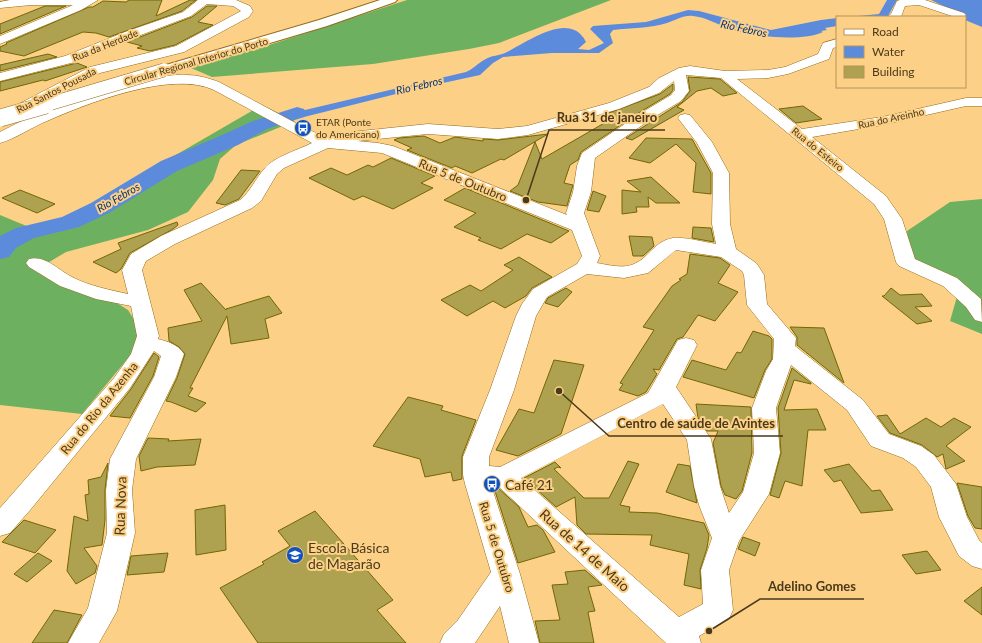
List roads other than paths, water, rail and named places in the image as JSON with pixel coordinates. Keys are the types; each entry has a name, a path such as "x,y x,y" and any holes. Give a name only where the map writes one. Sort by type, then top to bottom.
{"highway":[{"name":"Circular Regional Interior do Porto","path":"0,118 371,0"},
{"name":"Circular Regional Interior do Porto","path":"0,109 316,26 391,0"}],"street":[{"name":"Rua da Herdade","path":"0,77 70,59 129,35 187,14 205,0"},
{"name":"Rua Santos Pousada","path":"0,118 96,70 164,54 186,46 245,14 247,11 246,8 235,3 205,0"},
{"path":"1,6 21,1 89,2"},
{"path":"0,40 89,2"},
{"path":"896,16 901,2 920,2 960,15"},
{"path":"584,268 591,256 575,213 582,192 585,166 588,156 646,116 676,98 682,91 679,72 696,70 725,75 768,74 788,70 824,56 827,46 836,43"},
{"name":"Rua do Rio da Azenha","path":"0,526 122,383 142,355 148,336 132,270 138,258 168,240 246,204 255,196 271,171 278,165 325,143 351,137 421,129 492,134 528,130 614,106 654,90 664,81 679,72"},
{"name":"Rua do Esteiro","path":"725,75 880,200 893,219 906,262 950,282 974,303 982,316"},
{"name":"Rua 5 de Outubro","path":"0,138 22,126 76,104 150,83 179,79 196,79 211,84 317,140 325,143 370,146 387,149 580,227"},
{"name":"Rua do Areinho","path":"799,134 882,121 966,102 982,102"},
{"path":"686,118 704,142 721,173 721,224 727,252"},
{"path":"584,268 624,272 641,269 666,246 673,244 682,244 727,252 749,267 754,275 755,293 758,305 785,338 784,359 777,371 764,408 767,453 756,494 726,538 715,570 718,610 679,640"},
{"path":"36,263 67,282 103,295 139,302"},
{"name":"Rua 5 de Outubro","path":"524,643 506,574 476,475 476,457 502,390 526,316 532,304 540,293 584,268"},
{"name":"Rua Nova","path":"83,643 102,611 121,533 119,490 122,459 165,377 172,354 164,347 146,342"},
{"path":"476,475 503,476 656,398 664,387 686,345"},
{"path":"785,349 855,405 880,440 912,452 925,461 943,484 953,517 969,548 982,558"},
{"path":"664,387 679,406 699,439 707,486 712,505 726,538"},
{"name":"Rua de 14 de Maio","path":"503,476 679,640"},
{"path":"455,643 469,629 506,574"}],"water":[{"path":"887,0 897,0 888,16 858,16 879,14"},
{"path":"931,0 982,0 982,27 966,20 966,16 957,16 952,10"},
{"path":"688,10 699,11 771,30 836,18 836,26 825,28 827,30 821,31 823,32 814,35 790,38 749,34 702,18 686,16 654,26 613,30 610,34 613,43 599,53 552,53 503,57 493,63 480,75 420,88 300,118 260,125 285,115 466,72 487,58 504,53 548,31 560,28 570,29 579,33 586,42 578,49 589,50 604,43 590,29 593,26 646,22"}],"waterway":[{"name":"Rio Febros","path":"0,251 7,243 25,233 70,222 100,208 169,166 230,140 260,125 297,113"}],"place":[{"name":"ETAR (Ponte do Americano)","path":"303,128"},
{"name":"Rua 31 de janeiro","path":"526,200"},
{"name":"Centro de saúde de Avintes","path":"559,391"},
{"name":"Café 21","path":"492,484"},
{"name":"Escola Básica de Magarão","path":"295,555"},
{"name":"Adelino Gomes","path":"709,631"}]}
